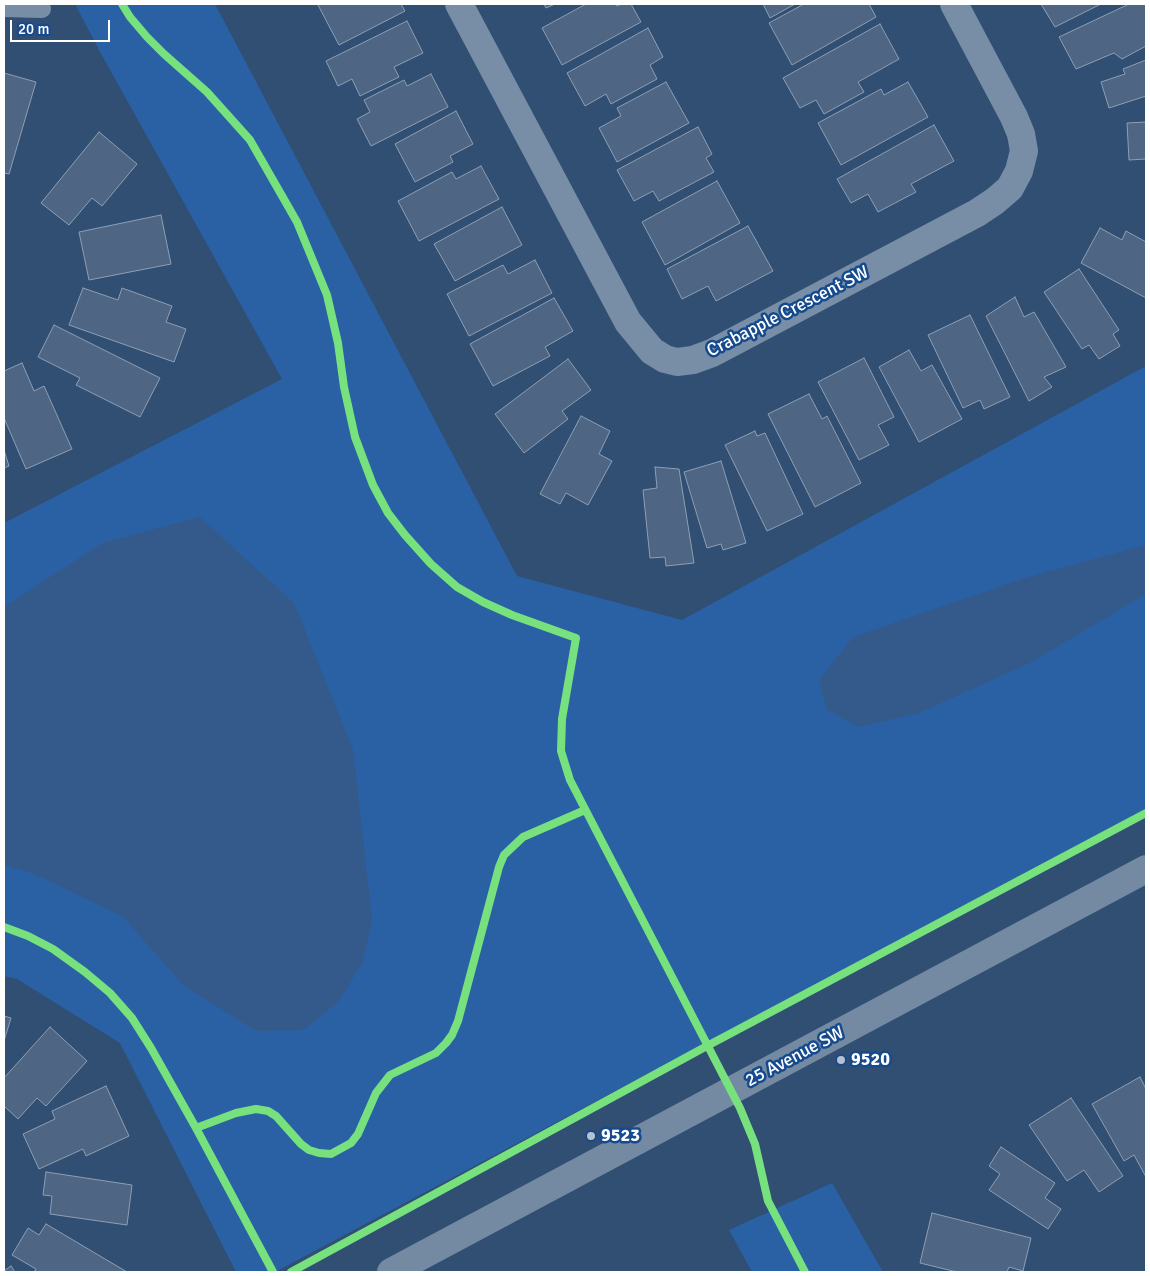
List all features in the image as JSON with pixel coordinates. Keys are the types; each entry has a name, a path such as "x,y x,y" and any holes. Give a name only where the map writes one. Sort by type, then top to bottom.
{"main road":[{"name":"25 Avenue SW","path":"391,1272 1146,869"}],"street":[{"name":"Crabapple Crescent SW","path":"459,4 628,322 652,351 665,359 677,362 693,360 712,353 977,213 995,202 1010,188 1019,172 1024,151 1021,134 1014,117 954,4"}],"lane":[{"path":"4,8 42,9"}],"shaded area":[{"path":"75,4 215,4 517,576 682,620 1146,366 1146,809 275,1272 236,1272 120,1043 17,979 4,976 4,523 282,379"},
{"path":"200,517 294,603 353,749 372,919 363,962 339,1001 304,1030 256,1031 184,986 122,916 32,873 4,865 4,607 102,543"},
{"path":"1146,545 1146,594 1030,663 919,713 858,727 826,709 819,680 853,637 1024,578"},
{"path":"832,1183 883,1272 752,1272 729,1230"}],"building":[{"path":"401,4 405,11 339,45 318,5"},
{"path":"544,4 555,4 546,8"},
{"path":"586,4 616,4 617,6 631,4 641,22 562,65 542,28"},
{"path":"763,4 795,4 770,18"},
{"path":"804,4 869,4 876,17 792,65 769,23"},
{"path":"1041,4 1101,4 1055,27"},
{"path":"1129,4 1146,4 1146,46 1122,59 1114,53 1076,69 1059,37"},
{"path":"407,21 423,53 394,67 399,77 360,96 352,79 338,86 326,61"},
{"path":"880,24 899,59 858,82 864,92 824,114 816,100 800,108 783,78"},
{"path":"648,28 663,57 650,65 657,79 611,104 606,94 585,106 567,73"},
{"path":"1146,60 1146,96 1109,108 1101,82 1125,74 1123,69"},
{"path":"4,73 36,82 9,174 4,173"},
{"path":"431,74 448,107 371,146 357,119 370,112 364,100 404,80 407,86"},
{"path":"666,82 689,123 617,162 599,128 621,116 617,108"},
{"path":"908,82 928,117 841,165 818,123 881,89 884,95"},
{"path":"456,111 473,144 450,156 453,162 415,182 395,144"},
{"path":"1146,122 1146,159 1129,160 1127,123"},
{"path":"934,125 954,161 911,184 916,192 878,212 868,194 851,203 837,179"},
{"path":"698,127 712,154 706,158 714,172 659,201 653,191 634,201 617,170"},
{"path":"99,132 137,164 102,206 92,198 69,225 41,203"},
{"path":"481,166 499,199 419,241 398,201 452,172 456,179"},
{"path":"717,181 740,223 665,265 642,222"},
{"path":"502,207 522,245 455,281 434,244"},
{"path":"161,215 171,264 89,280 79,232"},
{"path":"748,226 773,271 716,301 708,286 682,299 667,269"},
{"path":"1100,228 1122,240 1126,231 1146,242 1146,298 1081,263"},
{"path":"535,260 552,293 469,336 447,294 503,265 508,274"},
{"path":"1079,269 1119,330 1113,334 1120,346 1099,359 1089,345 1082,349 1044,292"},
{"path":"83,288 118,300 122,288 172,306 166,322 186,329 174,362 69,325"},
{"path":"1015,297 1024,317 1034,312 1066,367 1044,377 1052,387 1029,401 986,316"},
{"path":"554,298 573,331 545,347 550,356 493,386 470,344"},
{"path":"970,315 1010,397 984,409 980,400 963,408 928,335"},
{"path":"54,325 160,378 140,417 76,385 80,378 38,357"},
{"path":"909,350 921,371 932,365 962,419 919,442 879,367"},
{"path":"864,358 894,417 878,425 889,445 859,460 818,382"},
{"path":"568,359 591,390 562,411 568,419 524,453 495,414"},
{"path":"22,363 34,391 44,386 72,449 26,469 4,418 4,371"},
{"path":"809,394 822,419 827,416 861,483 815,507 768,414"},
{"path":"581,416 610,431 599,454 612,461 588,505 566,493 560,504 540,494"},
{"path":"755,431 757,436 765,433 803,514 767,531 725,445"},
{"path":"4,450 9,466 4,468"},
{"path":"721,461 746,543 723,550 721,544 707,548 684,472"},
{"path":"655,467 679,469 694,563 666,566 665,557 650,558 643,490 657,488"},
{"path":"4,1016 11,1018 4,1041"},
{"path":"50,1027 87,1061 46,1106 37,1098 18,1119 4,1106 4,1078"},
{"path":"1140,1077 1146,1089 1146,1177 1134,1155 1124,1161 1092,1104"},
{"path":"106,1086 129,1136 86,1156 83,1149 39,1169 23,1134 55,1119 52,1111"},
{"path":"1071,1098 1123,1176 1099,1192 1084,1170 1067,1181 1029,1125"},
{"path":"1001,1147 1055,1183 1045,1198 1061,1209 1048,1229 989,1190 1000,1174 989,1166"},
{"path":"46,1172 132,1185 127,1225 50,1214 52,1196 43,1195"},
{"path":"932,1213 1031,1238 1023,1271 1009,1267 1007,1272 957,1272 920,1263"},
{"path":"46,1224 127,1272 34,1272 36,1269 12,1255 28,1228 39,1235"},
{"path":"11,1266 15,1272 4,1272 4,1271"}],"cycle path":[{"path":"122,4 147,37 207,92 250,140 297,222 327,295 338,343 344,387 355,437 373,485 388,513 431,564 457,587 483,602 512,615 576,638 562,719 561,751 570,780 740,1108 755,1144 768,1201 805,1272"},
{"path":"196,1128 236,1113 256,1109 268,1111 276,1116 301,1144 309,1150 331,1154 351,1143 358,1134 376,1093 390,1075 436,1053 452,1035 458,1021 499,867 504,855 523,837 585,810"},
{"path":"291,1272 707,1046 1146,813"},
{"path":"4,927 28,936 53,949 110,993 132,1018 196,1128 273,1272"}],"place":[{"name":"9520","path":"841,1060"},
{"name":"9523","path":"591,1136"}]}
